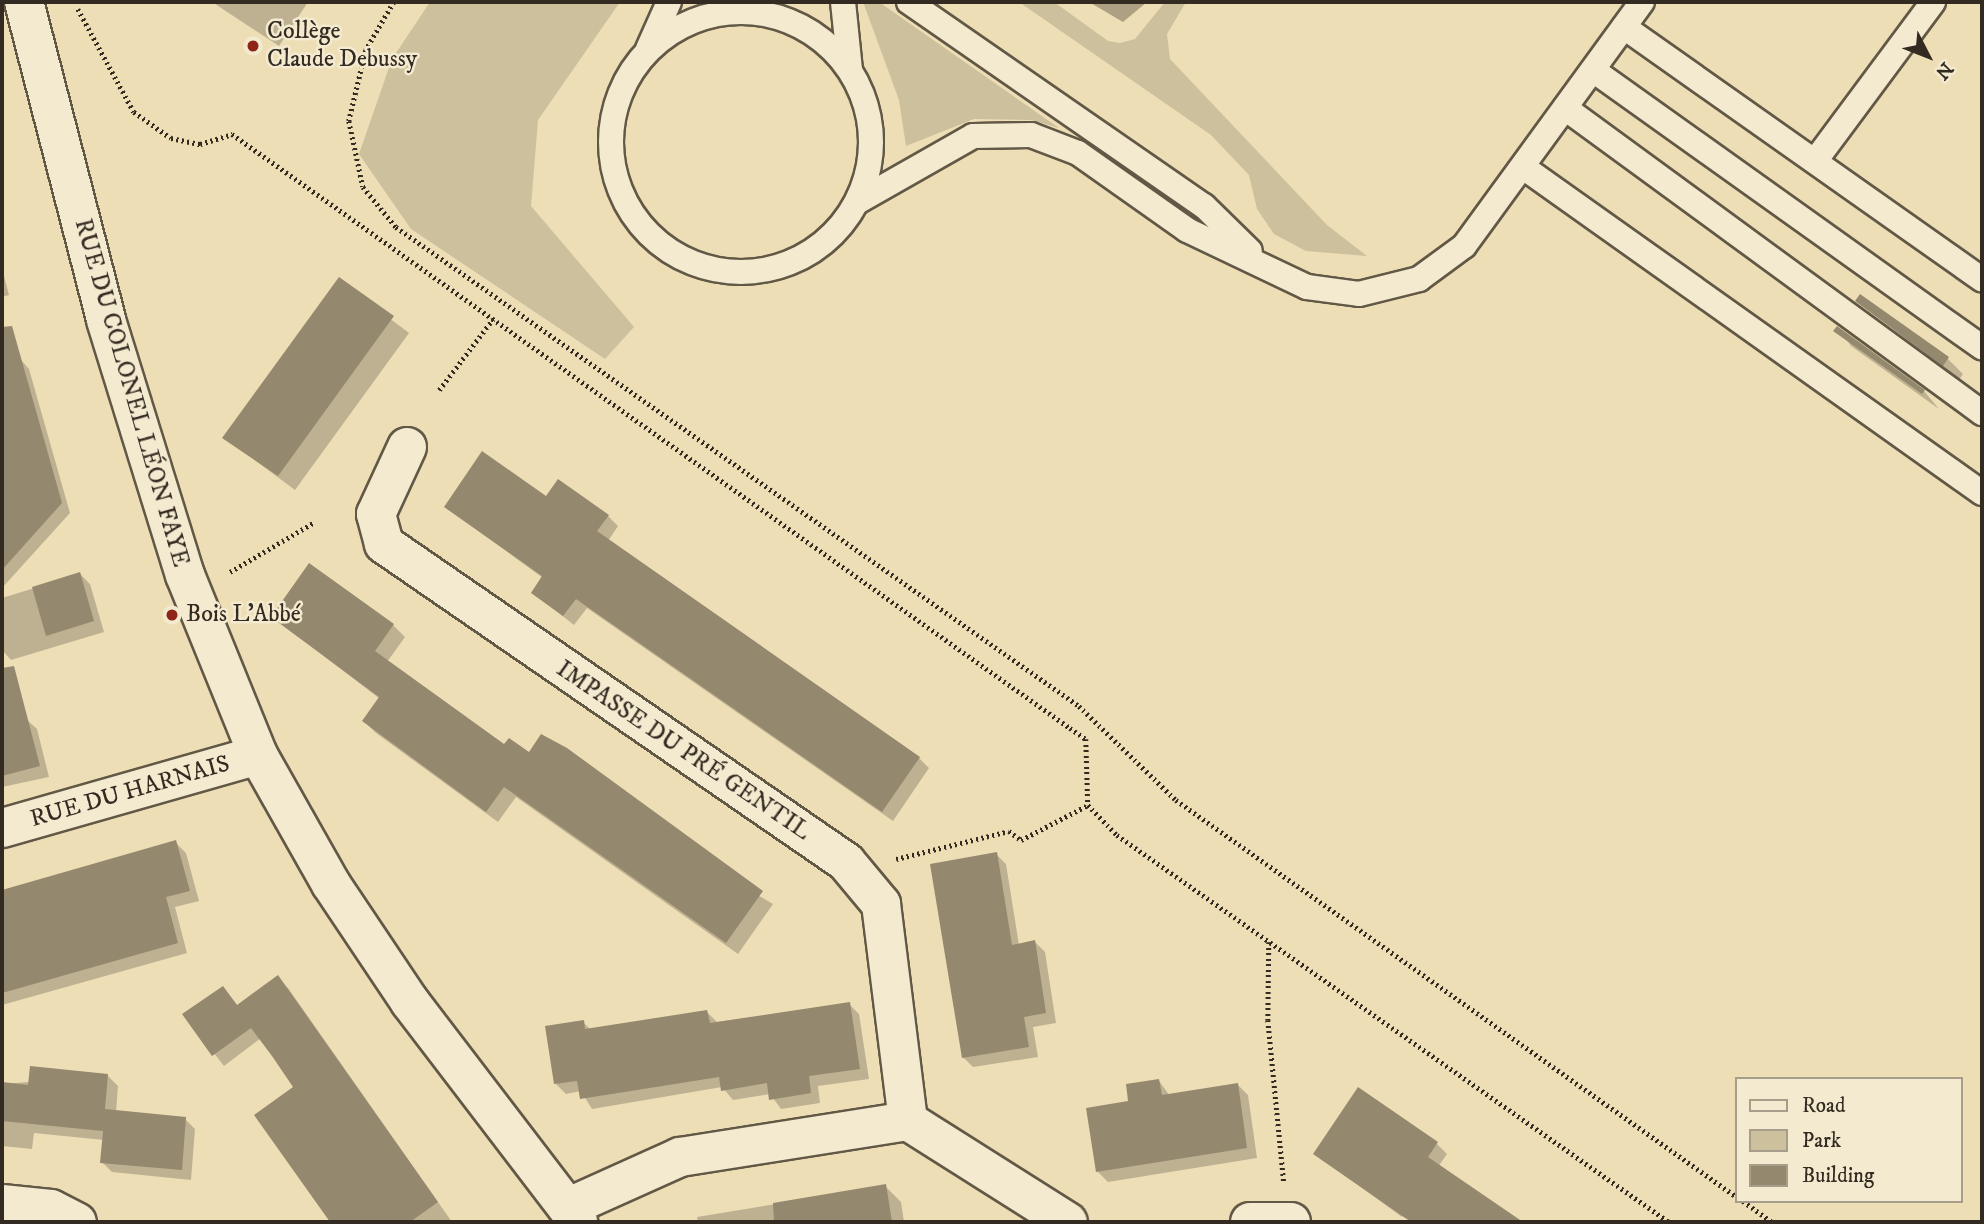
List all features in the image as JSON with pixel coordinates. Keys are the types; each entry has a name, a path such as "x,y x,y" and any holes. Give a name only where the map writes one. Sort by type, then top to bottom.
{"street":[{"name":"RUE DU COLONEL LÉON FAYE","path":"24,2 106,320 181,562 258,755 331,884 410,1002 573,1215"},
{"name":"IMPASSE DU PRÉ GENTIL","path":"407,447 376,514 384,544 846,862 881,904 908,1121"},
{"name":"RUE DU HARNAIS","path":"2,828 258,755"},
{"path":"573,1215 680,1157 908,1121 1068,1222"},
{"path":"2,1204 51,1209 77,1222"},
{"path":"1250,1222 1288,1210"}],"lane":[{"path":"669,2 647,53 618,100 611,155 629,207 666,248 716,270 771,268 821,244 857,202 973,136 1031,135 1078,153 1187,230 1260,261 1307,287 1359,294 1419,279 1464,246 1642,2"},
{"path":"843,2 850,70 870,125 869,164 857,202"},
{"path":"909,2 1204,206 1260,261"},
{"path":"1815,161 1933,2"},
{"path":"647,53 681,27 742,11 803,27 850,70"},
{"path":"1624,27 1982,280"},
{"path":"1593,70 1982,346"},
{"path":"1565,108 1982,413"},
{"path":"1523,167 1982,492"}],"path":[{"path":"394,2 358,74 349,142 363,187 396,227 1069,698 1176,800 1736,1196"},
{"path":"78,9 104,46 116,85 143,118 171,138 200,144 232,134 1086,739 1088,806 1117,835 1669,1222"},
{"path":"439,390 493,319"},
{"path":"224,575 313,523"},
{"path":"888,861 1009,831 1021,840 1088,806"},
{"path":"1269,942 1268,1020 1288,1210"},
{"path":"1746,1203 1772,1222"}],"green space":[{"path":"430,2 620,2 538,120 531,206 634,327 605,359 411,229 359,154 392,59"},
{"path":"863,2 879,2 1059,128 1031,120 974,119 906,146 899,100"},
{"path":"1019,2 1054,2 1108,41 1120,43 1135,39 1165,2 1186,2 1167,34 1170,59 1327,225 1367,256 1306,251 1274,234 1257,209 1249,175 1211,135"}],"shaded area":[{"path":"1089,2 1147,2 1123,22"}],"building":[{"path":"339,277 394,316 278,476 222,438"},
{"path":"1860,294 1949,357 1943,366 1855,301"},
{"path":"12,326 62,503 2,570 2,327"},
{"path":"1837,326 1925,390 1922,394 1833,331"},
{"path":"482,451 546,496 558,479 609,515 597,531 920,757 882,812 576,599 563,616 531,593 542,576 444,507"},
{"path":"309,563 394,624 375,651 504,744 509,738 529,752 541,734 567,748 763,891 726,943 504,787 486,812 362,721 379,697 271,617"},
{"path":"80,572 94,621 46,636 32,587"},
{"path":"14,666 40,766 2,776 2,668"},
{"path":"176,840 190,891 166,897 178,943 2,993 2,890"},
{"path":"997,852 1012,945 1035,940 1046,1013 1024,1017 1029,1047 962,1058 930,864"},
{"path":"278,975 438,1202 410,1222 330,1222 254,1115 293,1087 272,1056 251,1028 212,1056 182,1014 223,986 237,1005"},
{"path":"850,1002 860,1069 809,1076 811,1093 769,1100 767,1083 721,1091 719,1077 580,1099 577,1081 554,1084 545,1026 584,1020 585,1029 707,1010 710,1023"},
{"path":"30,1066 108,1074 105,1109 186,1117 182,1170 100,1163 103,1131 2,1121 2,1082 28,1085"},
{"path":"1159,1079 1162,1095 1238,1083 1247,1148 1096,1172 1086,1108 1128,1101 1126,1084"},
{"path":"1358,1087 1438,1142 1428,1157 1523,1222 1411,1222 1313,1154"},
{"path":"886,1184 892,1222 774,1222 773,1203"}],"place":[{"name":"Collège Claude Debussy","path":"253,46"},
{"name":"Bois L’Abbé","path":"172,615"}]}
